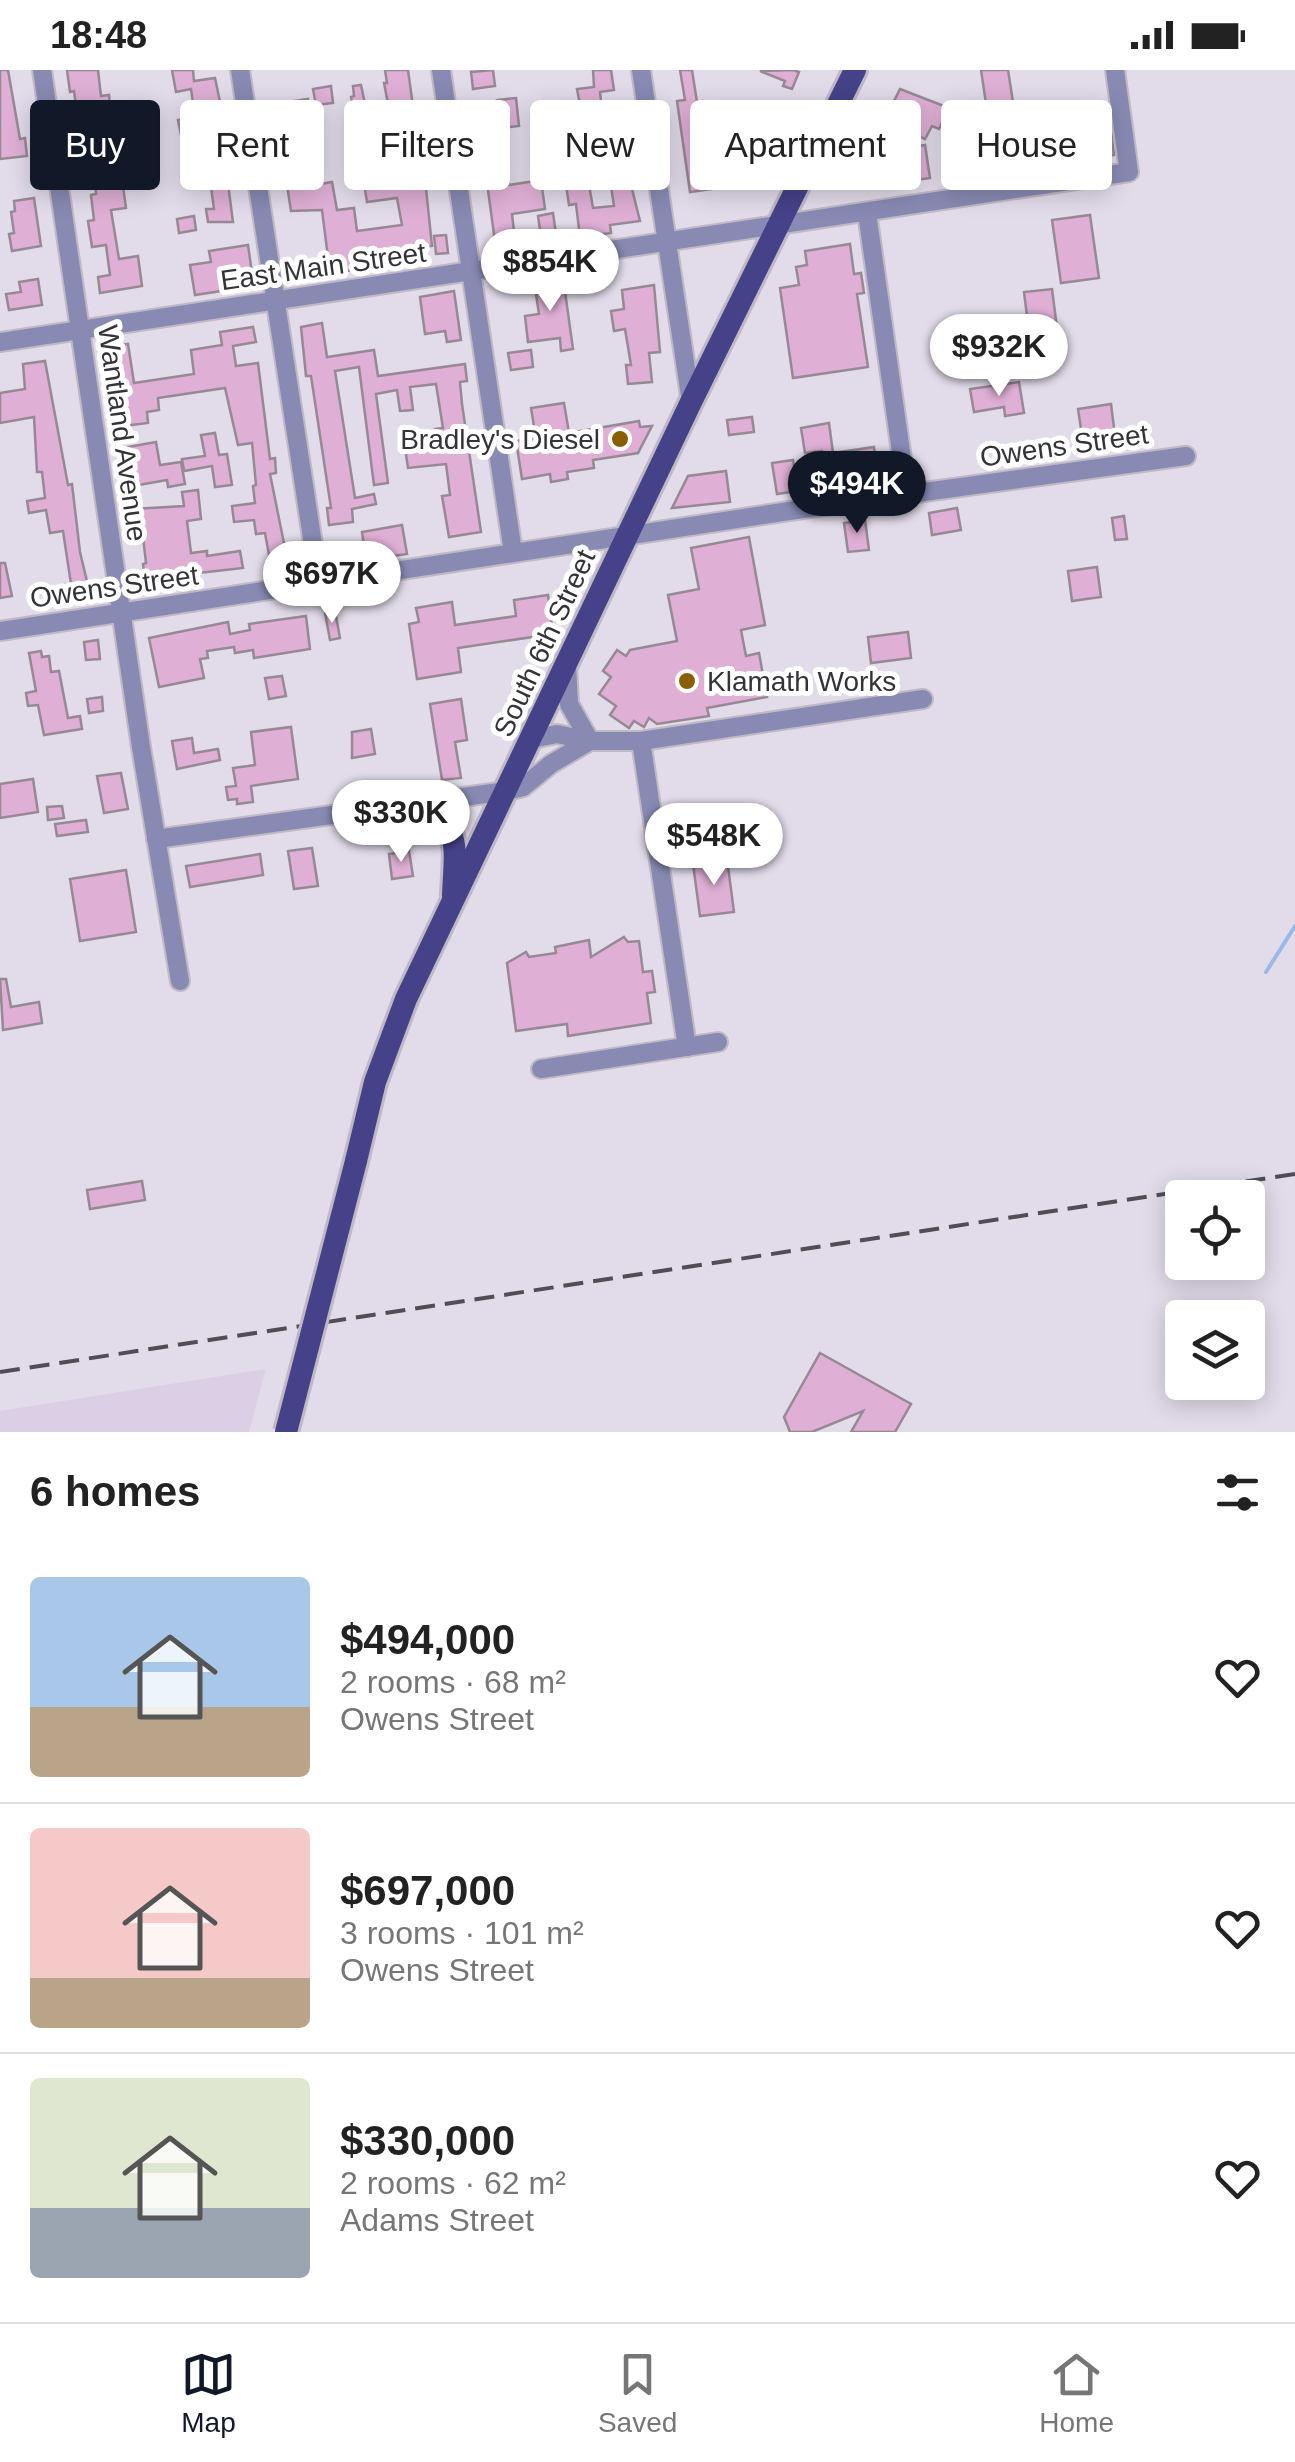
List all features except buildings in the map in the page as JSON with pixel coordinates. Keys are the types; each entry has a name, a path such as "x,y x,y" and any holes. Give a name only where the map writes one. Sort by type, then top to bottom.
{"main road":[{"name":"South 6th Street","path":"286,1432 375,1082 400,1016 691,402 855,70"},
{"path":"408,804 435,814 448,826 455,844 452,904"}],"street":[{"name":"Wantland Avenue","path":"42,70 180,981"},
{"path":"240,70 320,583"},
{"path":"441,70 514,552"},
{"path":"641,70 691,402"},
{"name":"East Main Street","path":"0,342 1129,172 1115,70"},
{"path":"867,213 907,494"},
{"name":"Owens Street","path":"0,631 629,535 1186,456"},
{"path":"567,665 569,704 590,741"},
{"path":"532,739 557,734 590,741 641,741 923,699"},
{"path":"156,839 524,788 551,764 590,741"},
{"path":"641,741 687,1047"},
{"path":"542,1069 718,1042"}],"shaded area":[{"path":"266,1369 249,1432 0,1432 0,1411"}],"waterway":[{"path":"1266,972 1295,926"}],"railway":[{"path":"0,1372 1295,1174"}],"place":[{"name":"Bradley's Diesel","path":"620,439"},
{"name":"Klamath Works","path":"687,681"}]}
